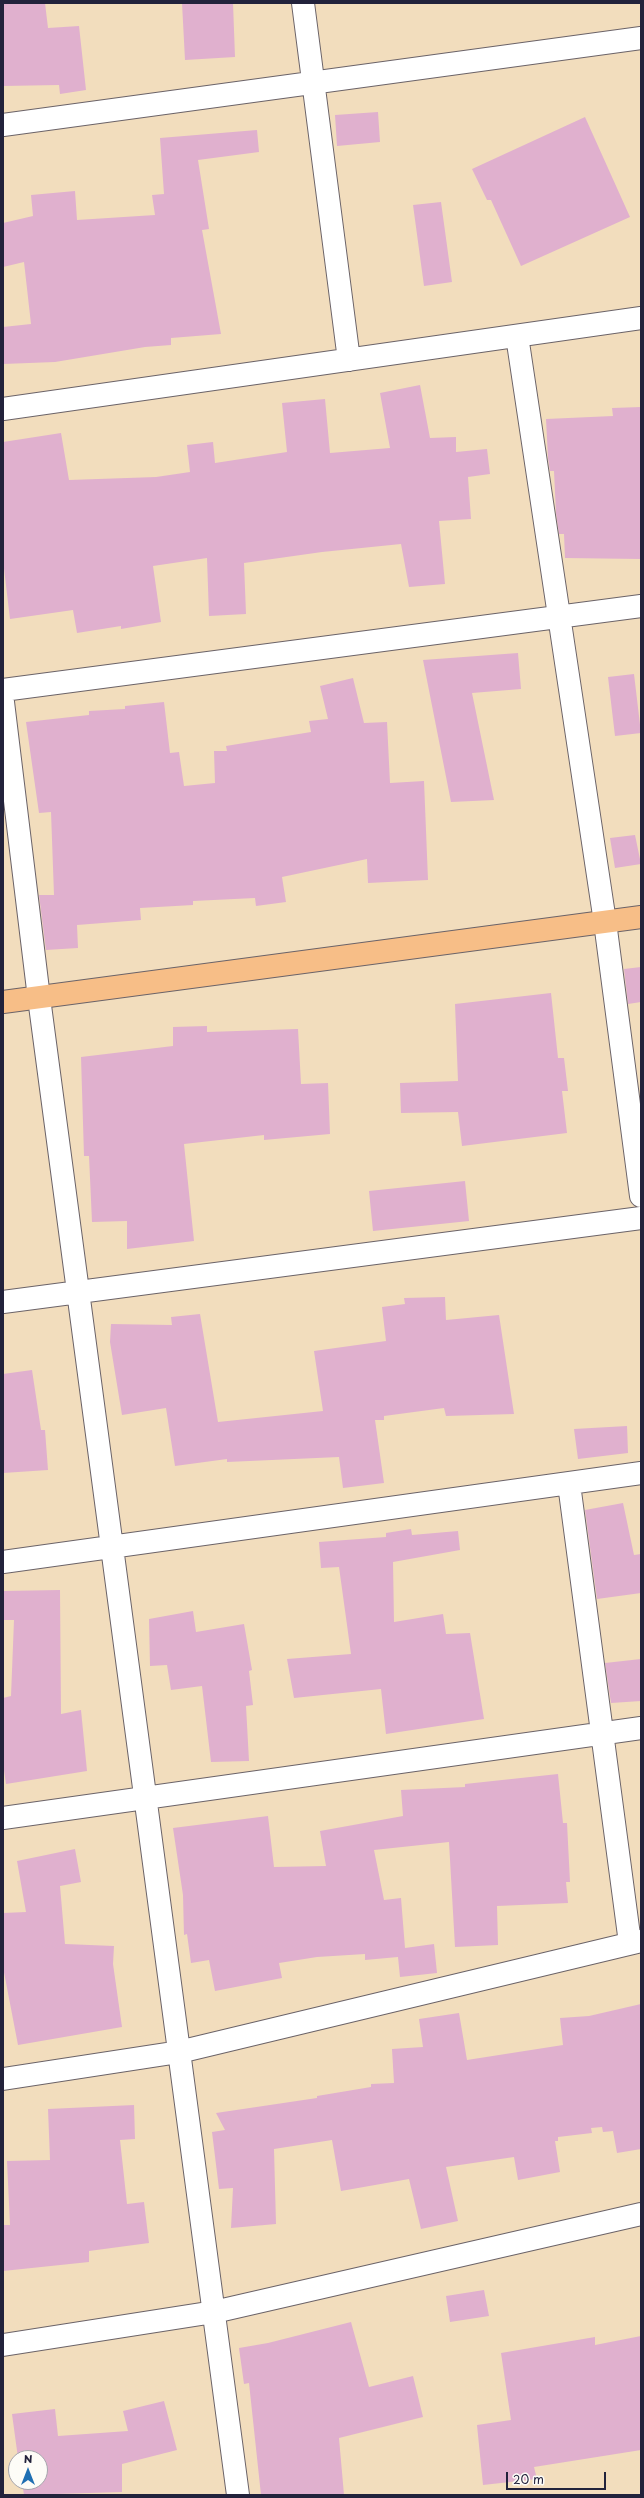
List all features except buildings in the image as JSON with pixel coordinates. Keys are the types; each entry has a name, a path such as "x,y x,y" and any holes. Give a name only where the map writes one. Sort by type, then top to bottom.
{"main road":[{"path":"3,1002 641,917"}],"street":[{"path":"303,3 350,360"},
{"path":"3,125 641,38"},
{"path":"3,409 641,318"},
{"path":"517,336 605,922 641,1196"},
{"path":"3,690 641,606"},
{"path":"3,702 39,998 238,2495"},
{"path":"3,1302 641,1218"},
{"path":"3,1562 641,1473"},
{"path":"3,2079 179,2052 636,1942 602,1734 569,1484"},
{"path":"3,1818 641,1728"},
{"path":"3,2345 214,2312 641,2214"}]}
